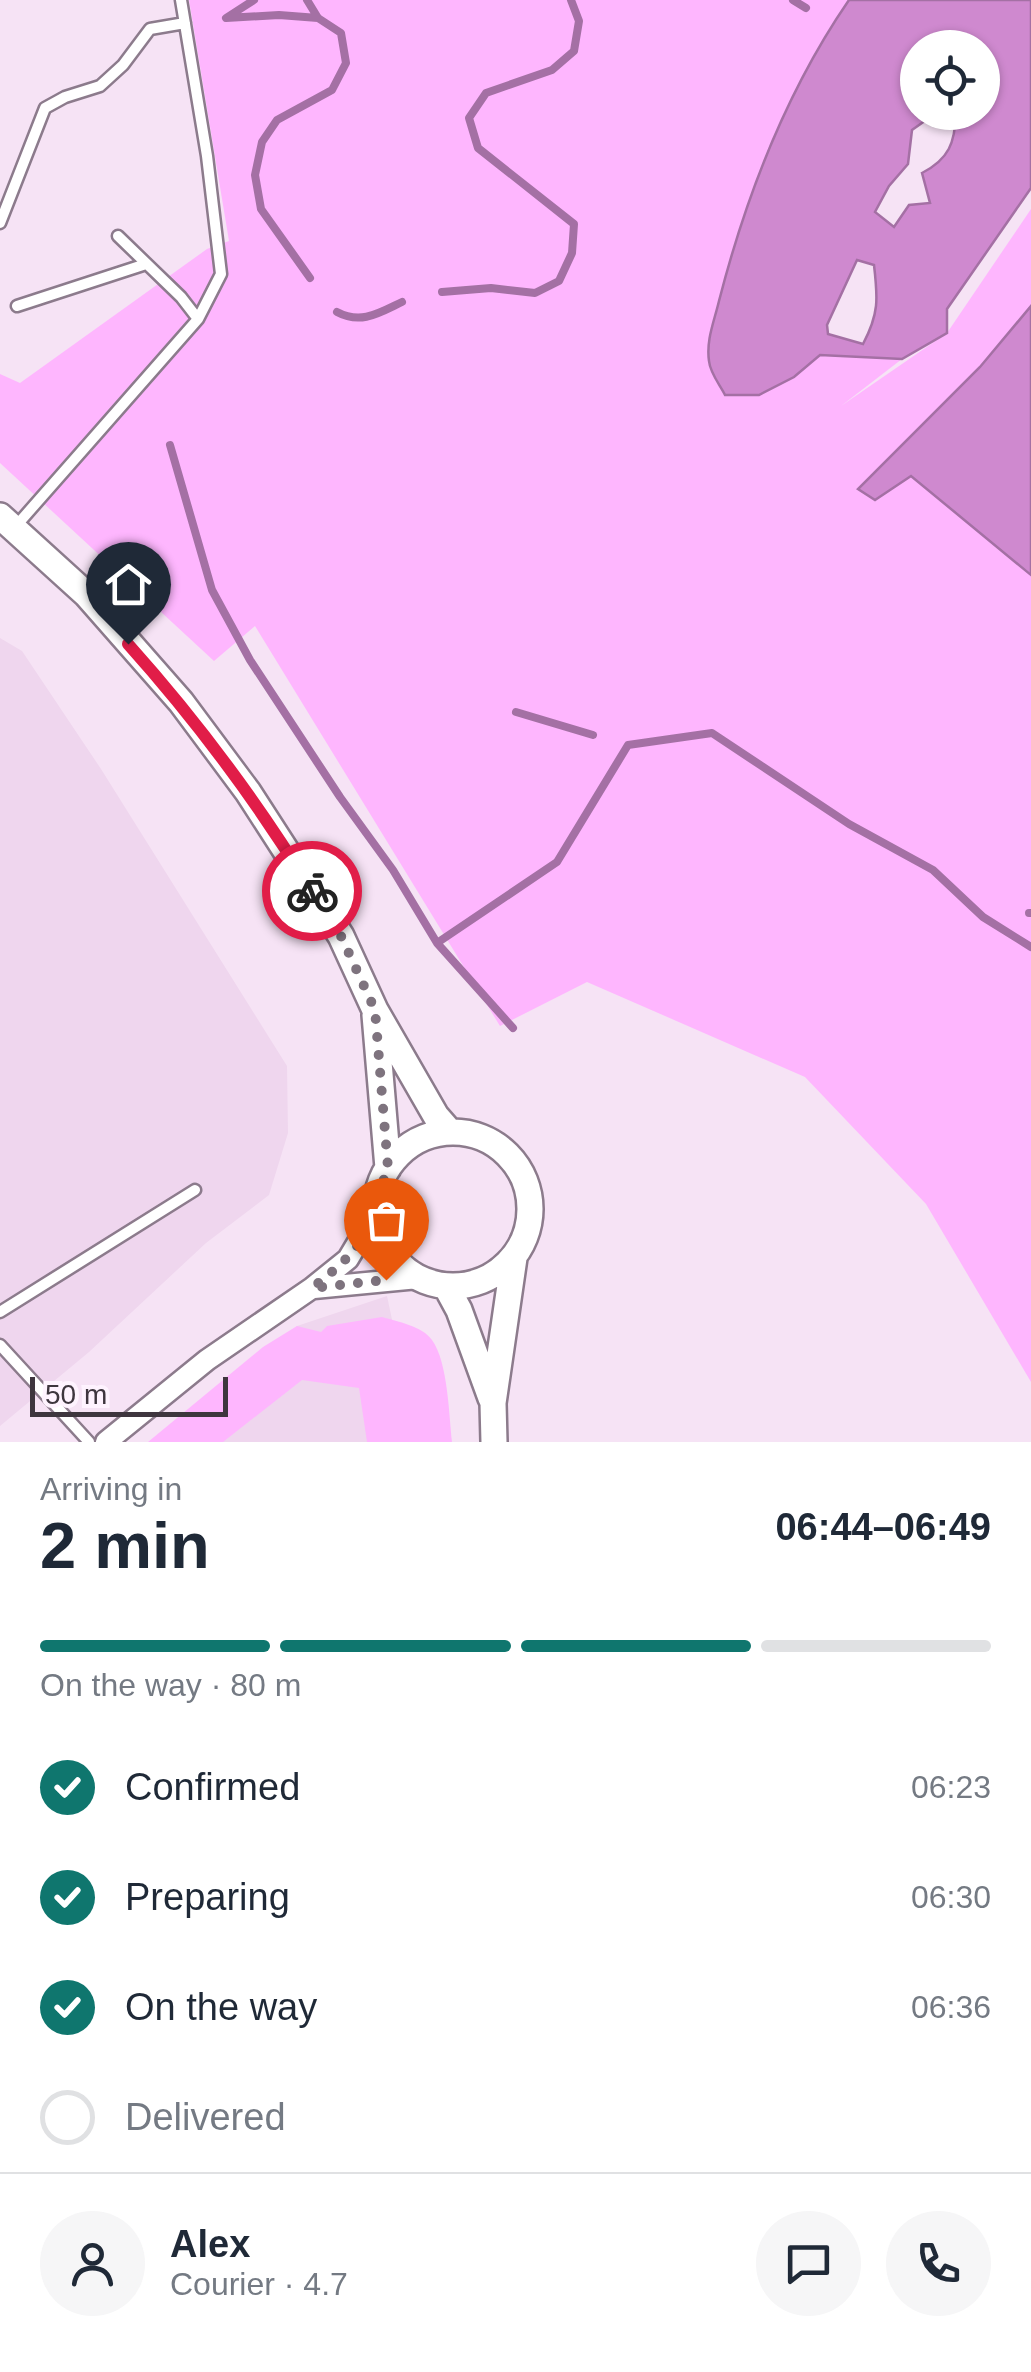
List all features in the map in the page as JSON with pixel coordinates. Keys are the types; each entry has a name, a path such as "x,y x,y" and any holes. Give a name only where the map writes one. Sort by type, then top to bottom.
{"street":[{"path":"7,522 87,595 181,702 248,792 341,936 375,1010 436,1116 450,1132"},
{"path":"375,1010 388,1168"},
{"path":"494,1442 492,1403 514,1258 526,1236 531,1211 527,1186 516,1164 498,1146 475,1135 450,1132 426,1137 404,1149 388,1168 378,1190 376,1212 388,1250 401,1266 418,1278 446,1286 472,1284 495,1274 514,1258"},
{"path":"106,1442 206,1360 348,1259 376,1212"},
{"path":"312,1288 418,1278"},
{"path":"446,1286 459,1310 492,1403"}],"lane":[{"path":"7,522 198,319 221,274 218,228 181,0"},
{"path":"0,224 46,108 65,97 100,86 124,64 150,29 185,23"},
{"path":"118,236 181,297 198,319"},
{"path":"17,306 146,264"},
{"path":"0,1312 195,1190"},
{"path":"0,1344 89,1442"}],"shaded area":[{"path":"189,0 851,0 725,395 759,395 820,355 902,359 841,406 947,333 1031,209 1031,306 875,500 910,476 1031,575 1031,1382 926,1204 805,1077 587,982 500,1026 255,626 214,661 0,463 0,374 20,383 207,249 229,241"},
{"path":"849,0 1031,0 1031,188 947,309 947,333 902,359 820,355 794,377 759,395 725,395 709,361 711,331 756,183 806,70","holes":["857,260 874,265 875,315 863,344 828,334 827,325"]},
{"path":"1031,306 1031,575 911,476 875,500 858,489 980,367"},
{"path":"0,638 22,651 101,769 287,1066 288,1133 269,1195 206,1243 89,1352 0,1426"},
{"path":"387,1296 418,1442 156,1442 297,1326"},
{"path":"382,1317 416,1328 432,1340 445,1375 452,1442 367,1442 359,1388 302,1380 223,1442 148,1442 263,1347 297,1326 321,1332 327,1326"}],"waterway":[{"path":"254,0 226,18 318,18"},
{"path":"307,0 318,18 341,33 346,63 332,90 277,120 262,142 255,175 261,209 310,278"},
{"path":"442,292 491,288 535,293 559,281 572,253 574,224 478,148 469,118 486,93 552,70 574,51 579,21 571,0"},
{"path":"793,0 806,8"},
{"path":"337,312 362,317 402,302"},
{"path":"170,445 212,590 250,660 393,870 437,943 513,1028"},
{"path":"516,712 593,735"},
{"path":"437,943 557,862 628,745 712,733 849,824 933,870 983,917 1031,947"}],"way so far":[{"path":"312,891 341,936 375,1010 388,1168 378,1190 376,1212 362,1240 348,1259 312,1288 386,1280"}],"route":[{"path":"128,644 181,702 248,792 312,891"}]}
